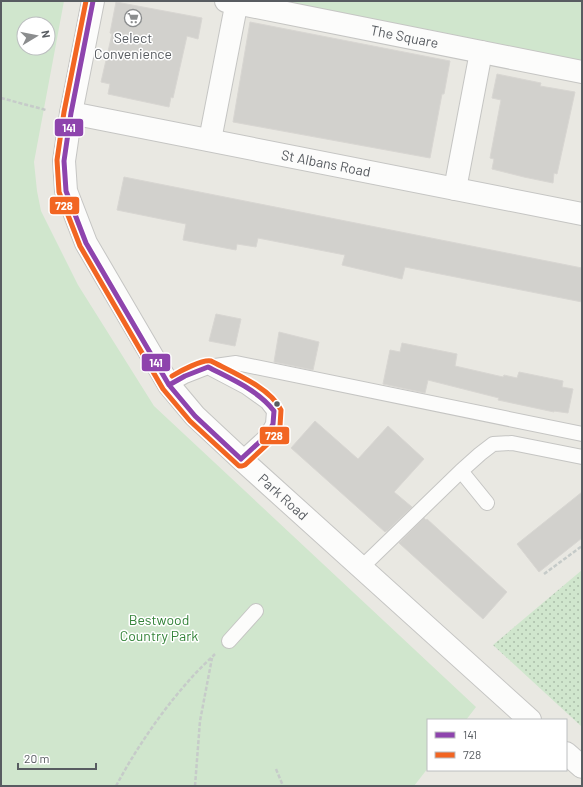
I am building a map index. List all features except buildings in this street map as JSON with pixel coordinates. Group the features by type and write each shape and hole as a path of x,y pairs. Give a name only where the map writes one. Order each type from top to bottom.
{"street":[{"name":"Park Road","path":"92,1 71,113 64,161 66,191 86,243 169,386 195,416 241,459 529,719"},
{"name":"The Square","path":"233,2 582,72"},
{"path":"210,140 233,2"},
{"path":"455,189 481,52"},
{"name":"St Albans Road","path":"71,113 582,214"},
{"path":"567,754 582,767"}],"lane":[{"path":"169,386 185,376 208,367 236,363 582,434"},
{"path":"208,367 246,387 267,402 274,411 273,424 266,436 241,459"},
{"path":"362,568 461,471 493,444 512,443 582,457"},
{"path":"461,471 487,503"},
{"path":"229,641 256,611"}],"path":[{"path":"1,98 43,109 71,113"},
{"path":"544,574 582,546"},
{"path":"116,786 130,761 162,714 193,676 229,641"},
{"path":"195,786 200,721 212,657"},
{"path":"276,770 283,786"}],"green space":[{"name":"Bestwood Country Park","path":"1,1 64,1 56,44 56,16 16,16 16,56 54,56 34,162 41,211 78,285 154,406 476,707 467,719 427,719 427,769 414,786 1,786"},
{"path":"271,1 582,1 582,59 580,60"},
{"path":"582,570 582,727 493,645"}],"transit line":[{"name":"728","path":"86,1 64,112 57,160 59,192 80,246 163,389"},
{"name":"141","path":"93,1 71,113 64,161 66,191 86,243 169,385 195,416 241,459"},
{"name":"728","path":"163,389 190,421 239,466 245,465 272,440 280,426 281,410 269,395 250,381 211,361 197,364 172,376"},
{"name":"141","path":"169,385 185,376 208,367 244,386 268,404 274,411 273,424 266,436 241,459"}],"place":[{"name":"Select Convenience","path":"133,18"}]}
